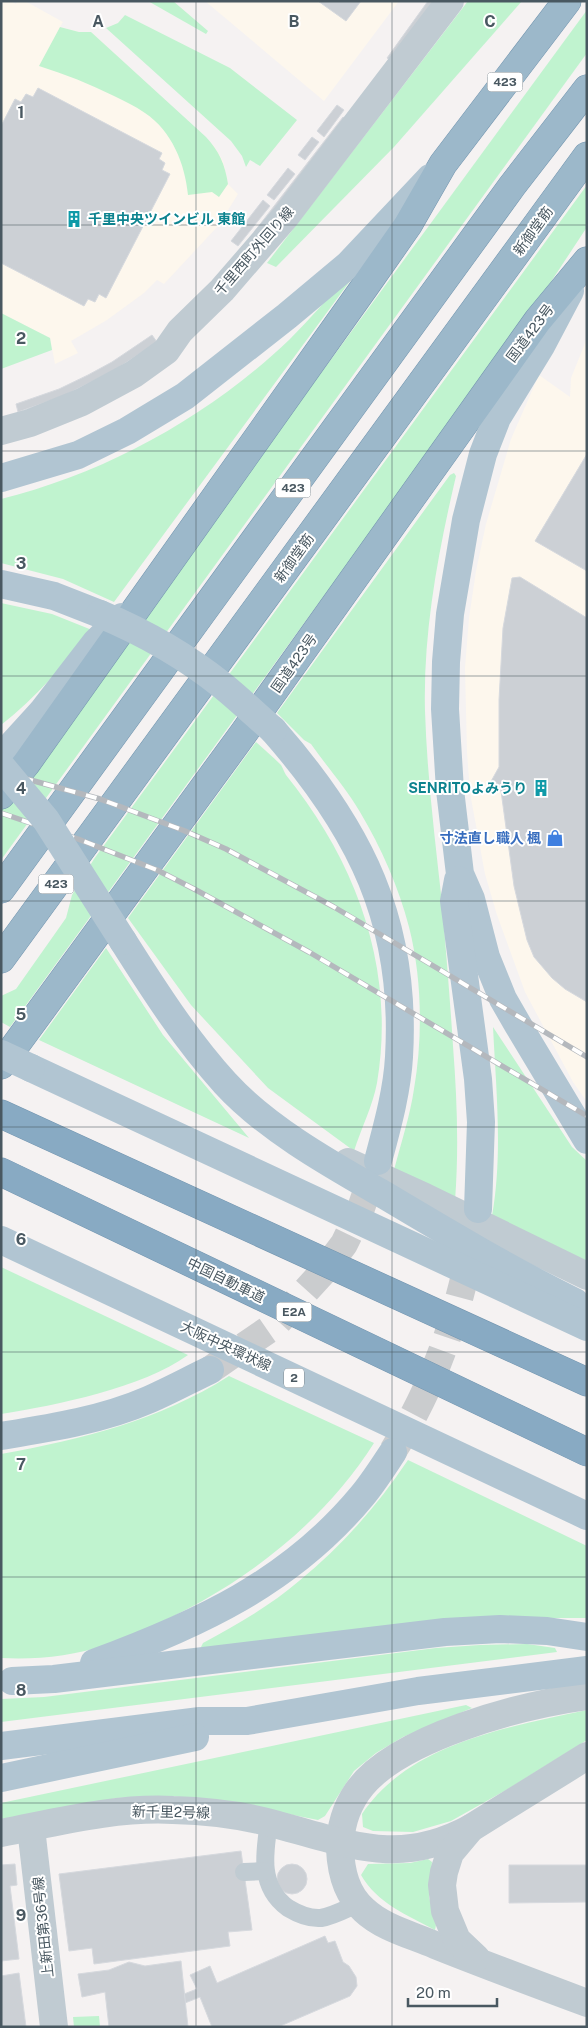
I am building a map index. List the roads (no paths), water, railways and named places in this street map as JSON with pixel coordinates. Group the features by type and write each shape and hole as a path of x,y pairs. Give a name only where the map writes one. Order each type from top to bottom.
{"highway":[{"name":"423","path":"1,795 26,764 366,285 408,225 444,164 567,1"},
{"name":"423","path":"1,888 506,194 587,89"},
{"name":"新御堂筋","path":"1,959 587,156"},
{"name":"国道423号","path":"1,1064 243,734 538,320 583,267"},
{"path":"1,1114 587,1382"},
{"name":"中国自動車道","path":"1,1172 587,1452"}],"main road":[{"path":"1,478 78,455 127,431 185,396 287,316 348,265 444,164"},
{"path":"583,267 541,346 497,418 483,454 466,520 450,614 445,710 450,790 460,874 470,899 486,957 522,1033 587,1140"},
{"path":"1,584 54,596 100,614 145,635 196,666 223,686 273,730 304,765 348,830 378,893 393,946 399,998 399,1058 395,1091 378,1161"},
{"path":"1,757 36,719 96,642 146,593"},
{"path":"1,766 46,820 164,1004 226,1083 289,1136 346,1173 446,1232 587,1307"},
{"path":"460,874 454,901 478,1079 480,1148 478,1209"},
{"path":"1,1054 587,1327"},
{"name":"大阪中央環状線","path":"1,1240 587,1516"},
{"path":"1,1436 46,1429 147,1401 210,1370"},
{"path":"7,1680 71,1670 101,1661 185,1628 234,1603 285,1570 330,1530 364,1494 392,1452"},
{"path":"7,1680 54,1679 445,1632 500,1629 547,1631 587,1637"},
{"path":"1,1778 181,1741 247,1721 418,1691 587,1670"},
{"path":"1,1746 200,1721 247,1721"}],"street":[{"name":"千里西町外回り線","path":"1,431 30,423 82,402 134,374 166,351 180,331 222,290 286,216 450,1"},
{"path":"289,1136 425,1197 587,1276"},
{"path":"340,1842 347,1810 358,1790 378,1771 401,1754 451,1732 488,1719 545,1704 587,1696"},
{"name":"新千里2号線","path":"1,1833 94,1815 140,1810 172,1810 216,1813 269,1823 365,1849 412,1849 450,1840 587,1756"},
{"name":"上新田第36号線","path":"31,1828 54,2027"},
{"name":"新千里2号線","path":"471,1828 450,1853 444,1872 442,1898 448,1920 457,1940 484,1965"},
{"name":"新千里2号線","path":"340,1842 342,1874 357,1904 366,1912 388,1926 484,1965 587,2003"}],"lane":[{"path":"269,1823 265,1848 265,1871 277,1899 303,1916 322,1918 357,1904"},
{"path":"244,1872 265,1871"}],"tunnel":[{"path":"210,1370 275,1325 322,1273 344,1244 360,1211 376,1165"},
{"path":"393,1451 420,1403 441,1353 458,1302 471,1248"}],"railway":[{"path":"1,772 100,799 185,831 226,849 334,907 587,1057"},
{"path":"1,813 78,839 157,870 196,890 309,952 587,1116"}],"place":[{"name":"千里中央ツインビル 東館","path":"74,219"},
{"name":"SENRITOよみうり","path":"541,788"},
{"name":"寸法直し職人 楓","path":"555,838"}]}
